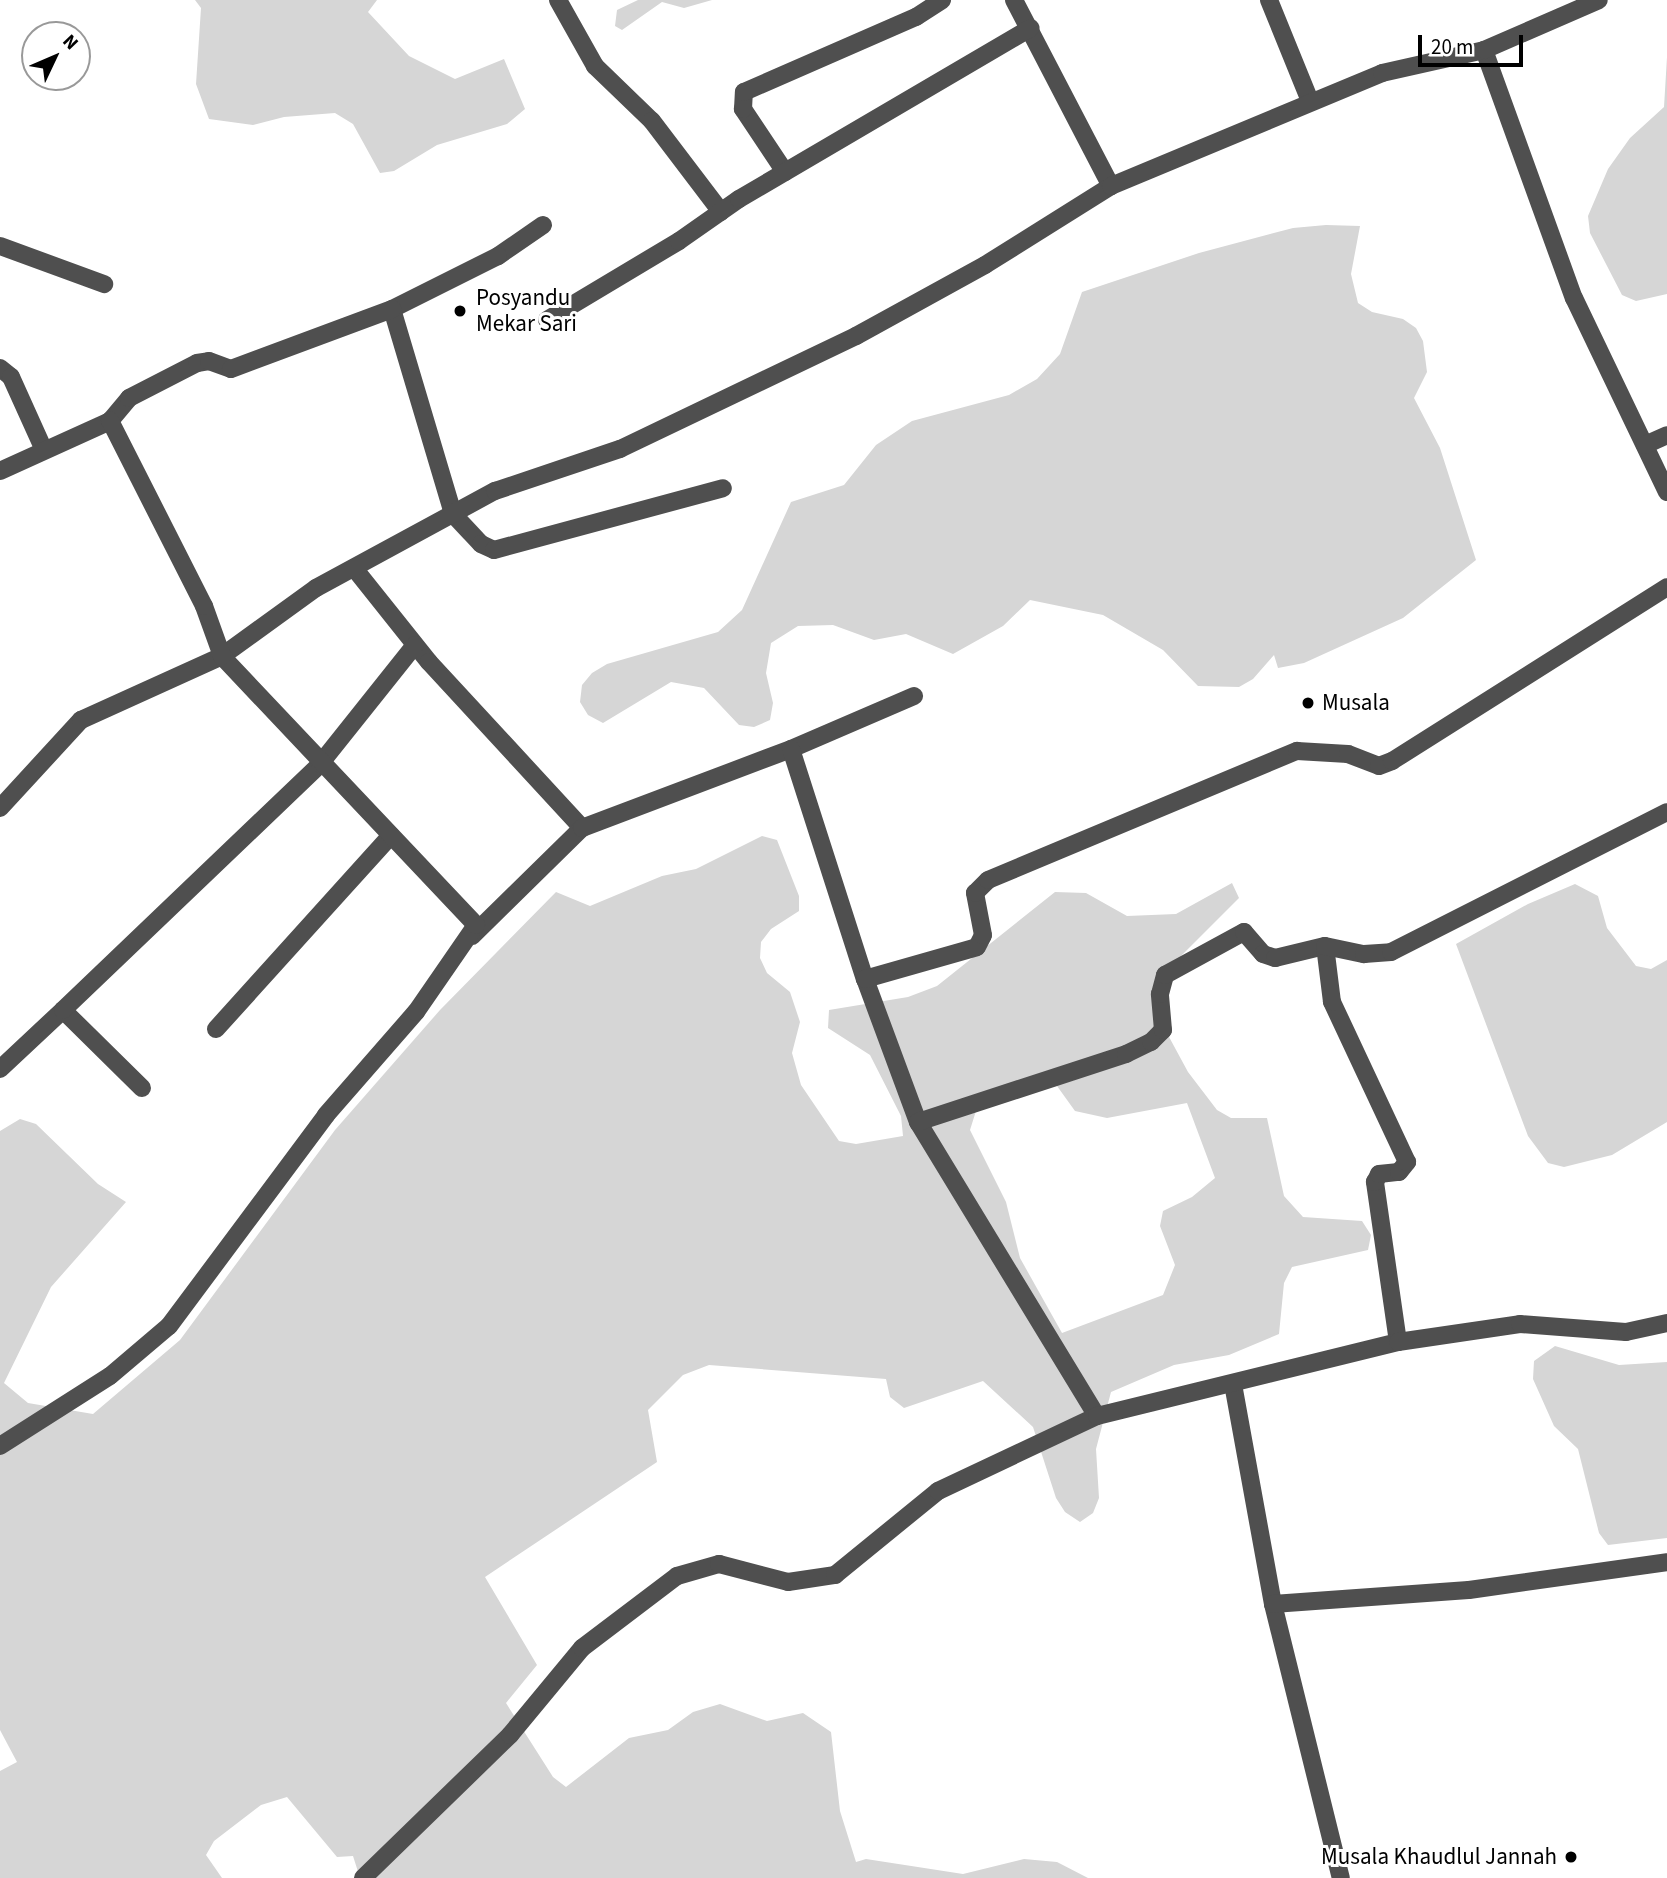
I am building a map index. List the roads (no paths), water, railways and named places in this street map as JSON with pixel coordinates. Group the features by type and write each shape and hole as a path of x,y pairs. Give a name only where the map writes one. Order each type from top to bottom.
{"street":[{"path":"558,0 595,66 652,121 721,212"},
{"path":"785,172 743,109 744,92 916,18 942,0"},
{"path":"1014,0 1111,186"},
{"path":"1269,0 1310,101"},
{"path":"0,808 81,720 222,656 316,588 495,491 620,449 856,336 985,265 1111,186 1382,73 1484,50 1599,0"},
{"path":"547,320 785,172 1030,28"},
{"path":"1484,50 1574,298 1667,492"},
{"path":"0,471 43,448 110,421 129,398 197,363 209,361 231,369 392,309 498,256 543,225"},
{"path":"0,246 104,284"},
{"path":"392,309 453,514 481,544 494,550 723,488"},
{"path":"0,368 11,377 43,448"},
{"path":"110,421 198,594 222,656 320,764 468,913 476,925 472,936"},
{"path":"1645,444 1667,435"},
{"path":"354,568 415,645 582,828"},
{"path":"865,979 977,947 983,935 975,893 988,880 1297,751 1348,754 1379,766 1392,761 1667,587"},
{"path":"0,1069 320,764 415,645"},
{"path":"0,1446 110,1376 169,1326 326,1115 416,1012 472,936 582,828 790,749 914,696"},
{"path":"790,749 865,979 918,1122 1097,1416"},
{"path":"918,1122 1126,1054 1151,1042 1163,1030 1160,994 1165,975 1244,932 1263,954 1275,958 1325,946 1364,954 1391,952 1667,812"},
{"path":"216,1029 391,835"},
{"path":"1325,946 1325,975 1332,1002 1407,1162 1399,1172 1378,1174 1375,1182 1398,1342"},
{"path":"63,1010 142,1088"},
{"path":"363,1878 510,1735 582,1648 677,1576 719,1564 788,1582 835,1574 938,1491 1097,1416 1398,1342 1520,1324 1626,1332 1667,1323"},
{"path":"1233,1384 1273,1604 1341,1878"},
{"path":"1273,1604 1469,1590 1667,1562"}],"place":[{"name":"Posyandu Mekar Sari","path":"460,311"},
{"name":"Musala","path":"1308,703"},
{"name":"Musala Khaudlul Jannah","path":"1571,1857"}]}
